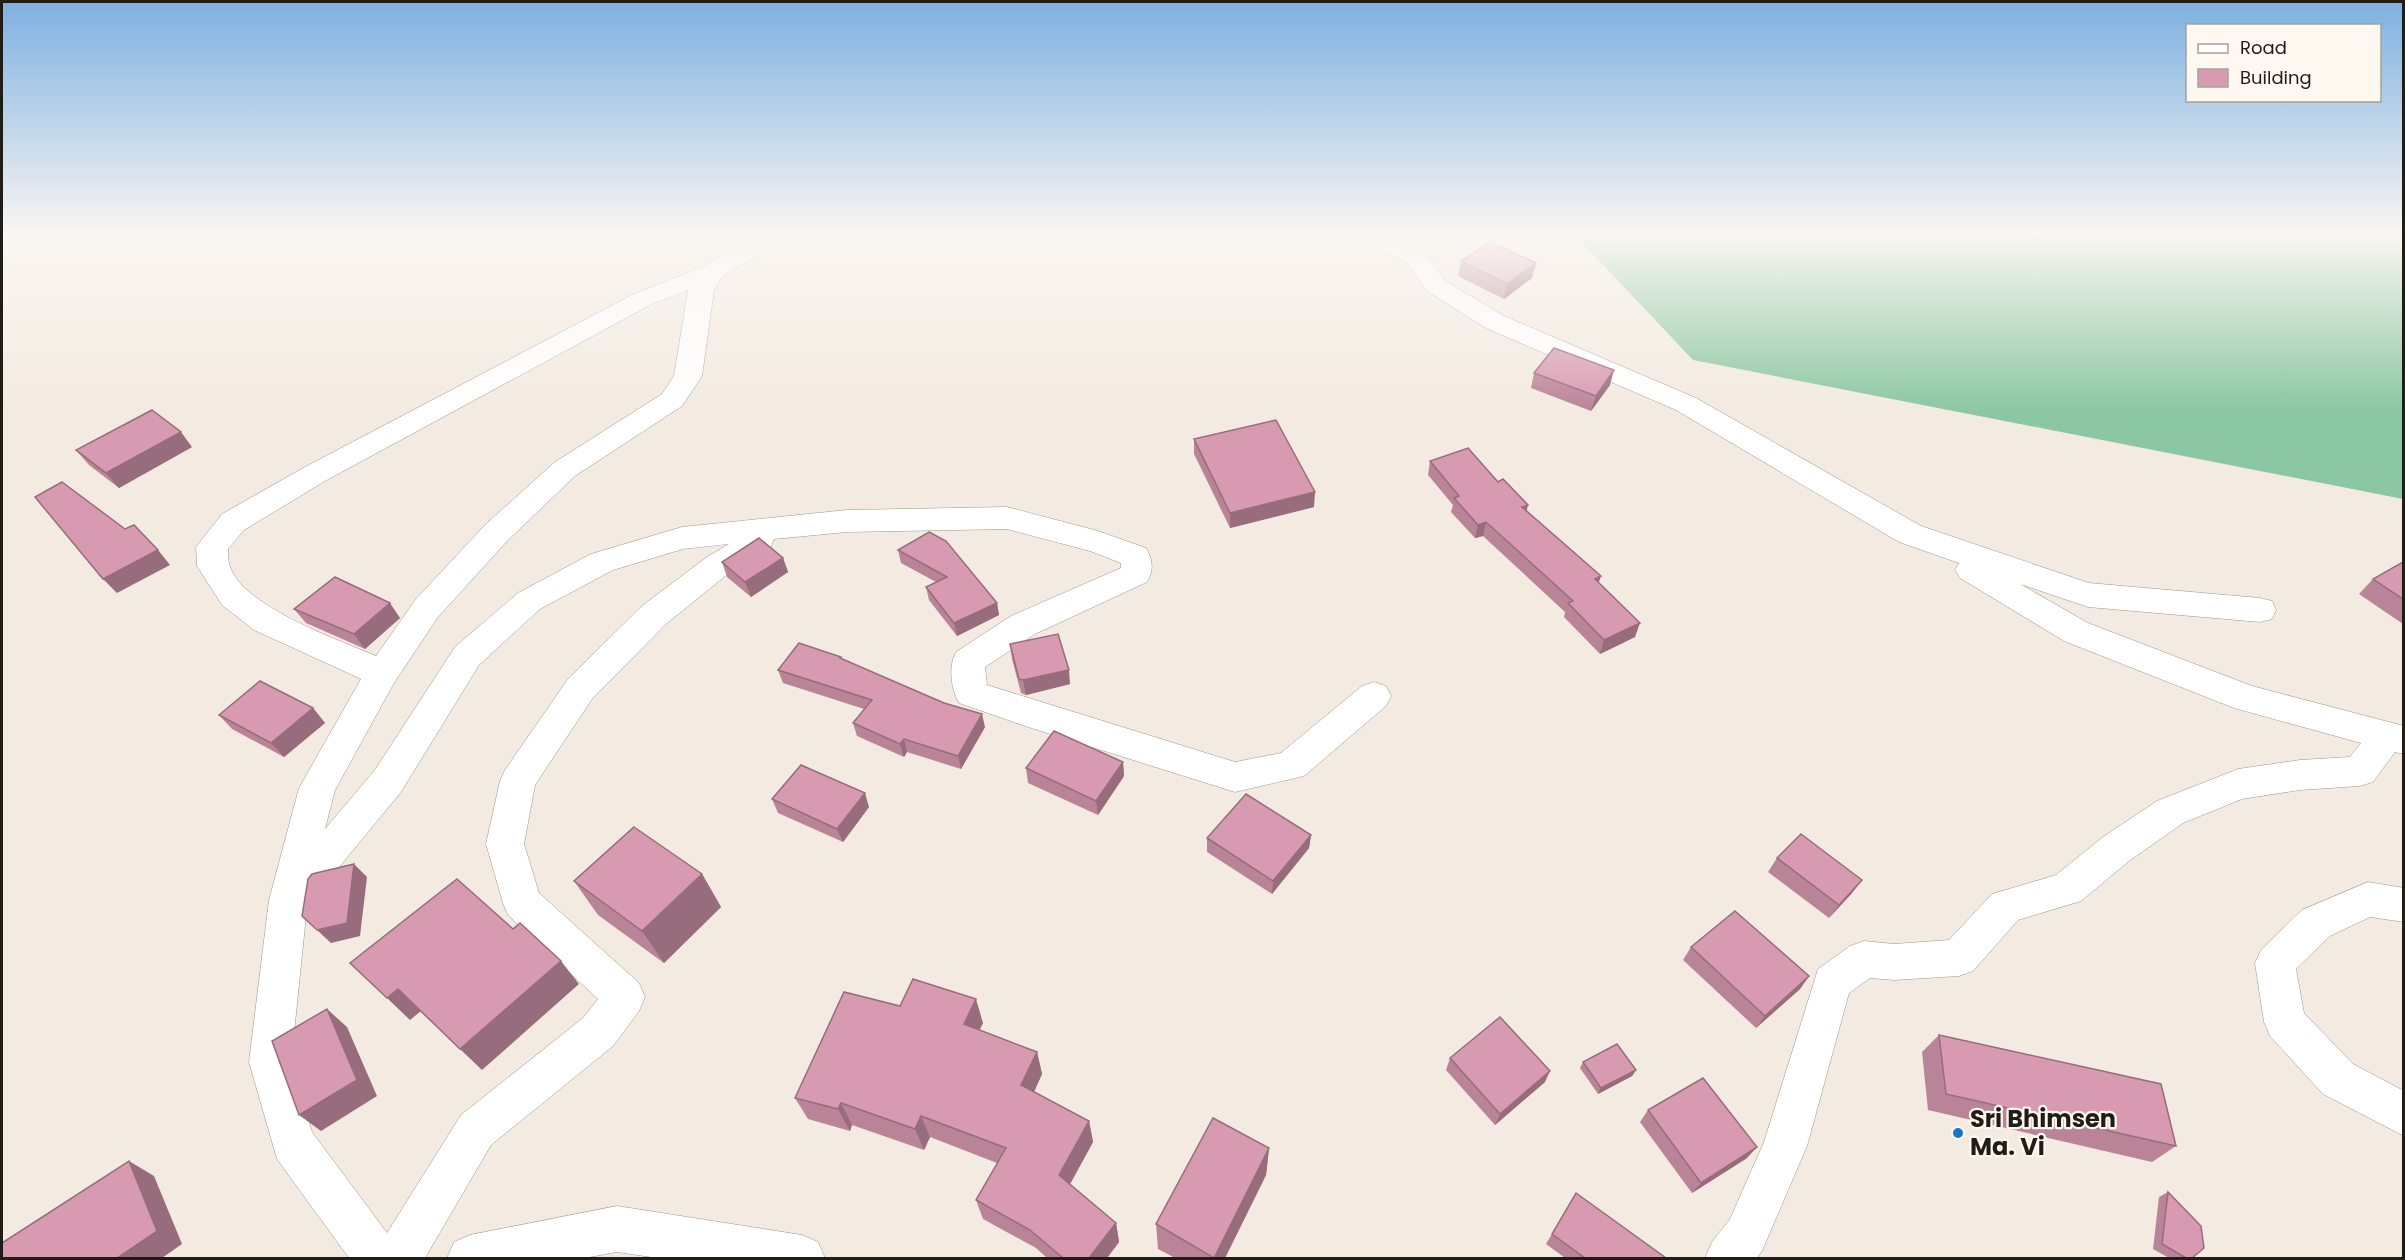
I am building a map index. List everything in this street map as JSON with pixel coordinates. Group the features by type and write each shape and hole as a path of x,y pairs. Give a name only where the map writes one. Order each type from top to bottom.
{"street":[{"path":"382,674 266,621 241,603 233,597 213,566 212,547 233,522 315,474 641,300 659,293"},
{"path":"377,1258 293,1143 270,1062 288,900 316,789 382,674 427,608 505,524 565,469 672,400 688,376 701,293"},
{"path":"1448,293 1495,322 1686,404 2076,632 2246,698 2395,738"},
{"path":"288,900 388,781 467,656 529,601 602,562 682,538 847,521 1007,518 1098,542 1135,556 1136,574 1023,625 968,661 971,693 1039,717 1235,777 1291,766 1374,696"},
{"path":"399,1258 476,1130 598,1032 625,997 522,903 505,844 518,781 580,689 654,615 718,565 779,529"},
{"path":"1910,534 2088,595 2260,610"},
{"path":"1728,1258 1746,1235 1785,1146 1832,982 1864,959 1894,962 1959,958 2006,906 2067,889 2116,849 2170,812 2238,784 2300,775 2361,771 2395,738"},
{"path":"2403,905 2368,899 2316,923 2275,963 2285,1022 2338,1079 2403,1115"},
{"path":"470,1258 617,1229 802,1258"}],"green space":[{"path":"1630,293 2403,293 2403,499 1693,360"}],"building":[{"path":"1554,348 1614,370 1596,396 1534,373"},
{"path":"152,410 181,432 106,473 76,450"},
{"path":"1276,420 1315,492 1230,513 1194,439"},
{"path":"1468,448 1498,482 1503,479 1528,505 1522,507 1601,576 1595,579 1640,623 1604,640 1568,603 1573,601 1486,522 1478,525 1454,498 1459,496 1430,461"},
{"path":"62,482 125,529 134,525 158,550 103,579 35,497"},
{"path":"929,532 946,541 997,603 954,623 926,587 947,577 898,550"},
{"path":"759,538 783,558 745,582 722,562"},
{"path":"2403,562 2403,599 2373,579"},
{"path":"335,577 390,603 354,634 294,609"},
{"path":"1058,634 1069,670 1019,679 1010,644"},
{"path":"799,643 841,657 944,703 982,714 958,756 904,739 900,744 853,723 872,700 778,670"},
{"path":"260,681 313,708 271,743 219,715"},
{"path":"1054,731 1123,762 1096,801 1026,768"},
{"path":"801,765 865,793 837,829 772,799"},
{"path":"1246,794 1311,835 1273,881 1207,838"},
{"path":"634,827 702,874 642,931 574,881"},
{"path":"1801,834 1862,880 1839,905 1777,858"},
{"path":"354,864 347,923 317,930 302,916 308,879 312,874"},
{"path":"457,879 513,929 520,923 561,961 460,1049 398,989 387,998 350,963"},
{"path":"1735,911 1809,976 1765,1016 1691,947"},
{"path":"913,979 976,999 964,1024 1037,1052 1021,1085 1089,1121 1059,1175 1116,1223 1089,1258 1063,1258 1030,1230 976,1200 1006,1148 921,1116 915,1129 841,1103 838,1109 795,1098 844,992 900,1006"},
{"path":"327,1009 357,1080 299,1115 272,1041"},
{"path":"1500,1017 1550,1071 1500,1114 1450,1058"},
{"path":"1939,1035 2161,1084 2176,1146 1946,1094"},
{"path":"1617,1044 1636,1070 1601,1088 1583,1062"},
{"path":"1703,1078 1757,1147 1701,1183 1648,1110"},
{"path":"1213,1118 1269,1148 1214,1258 1156,1224"},
{"path":"129,1161 157,1231 117,1258 2,1258 2,1243"},
{"path":"2168,1192 2201,1226 2204,1248 2192,1258 2186,1258 2162,1244"},
{"path":"1576,1193 1666,1258 1585,1258 1552,1234"}],"place":[{"name":"Sri Bhimsen Ma. Vi","path":"1958,1133"}]}
